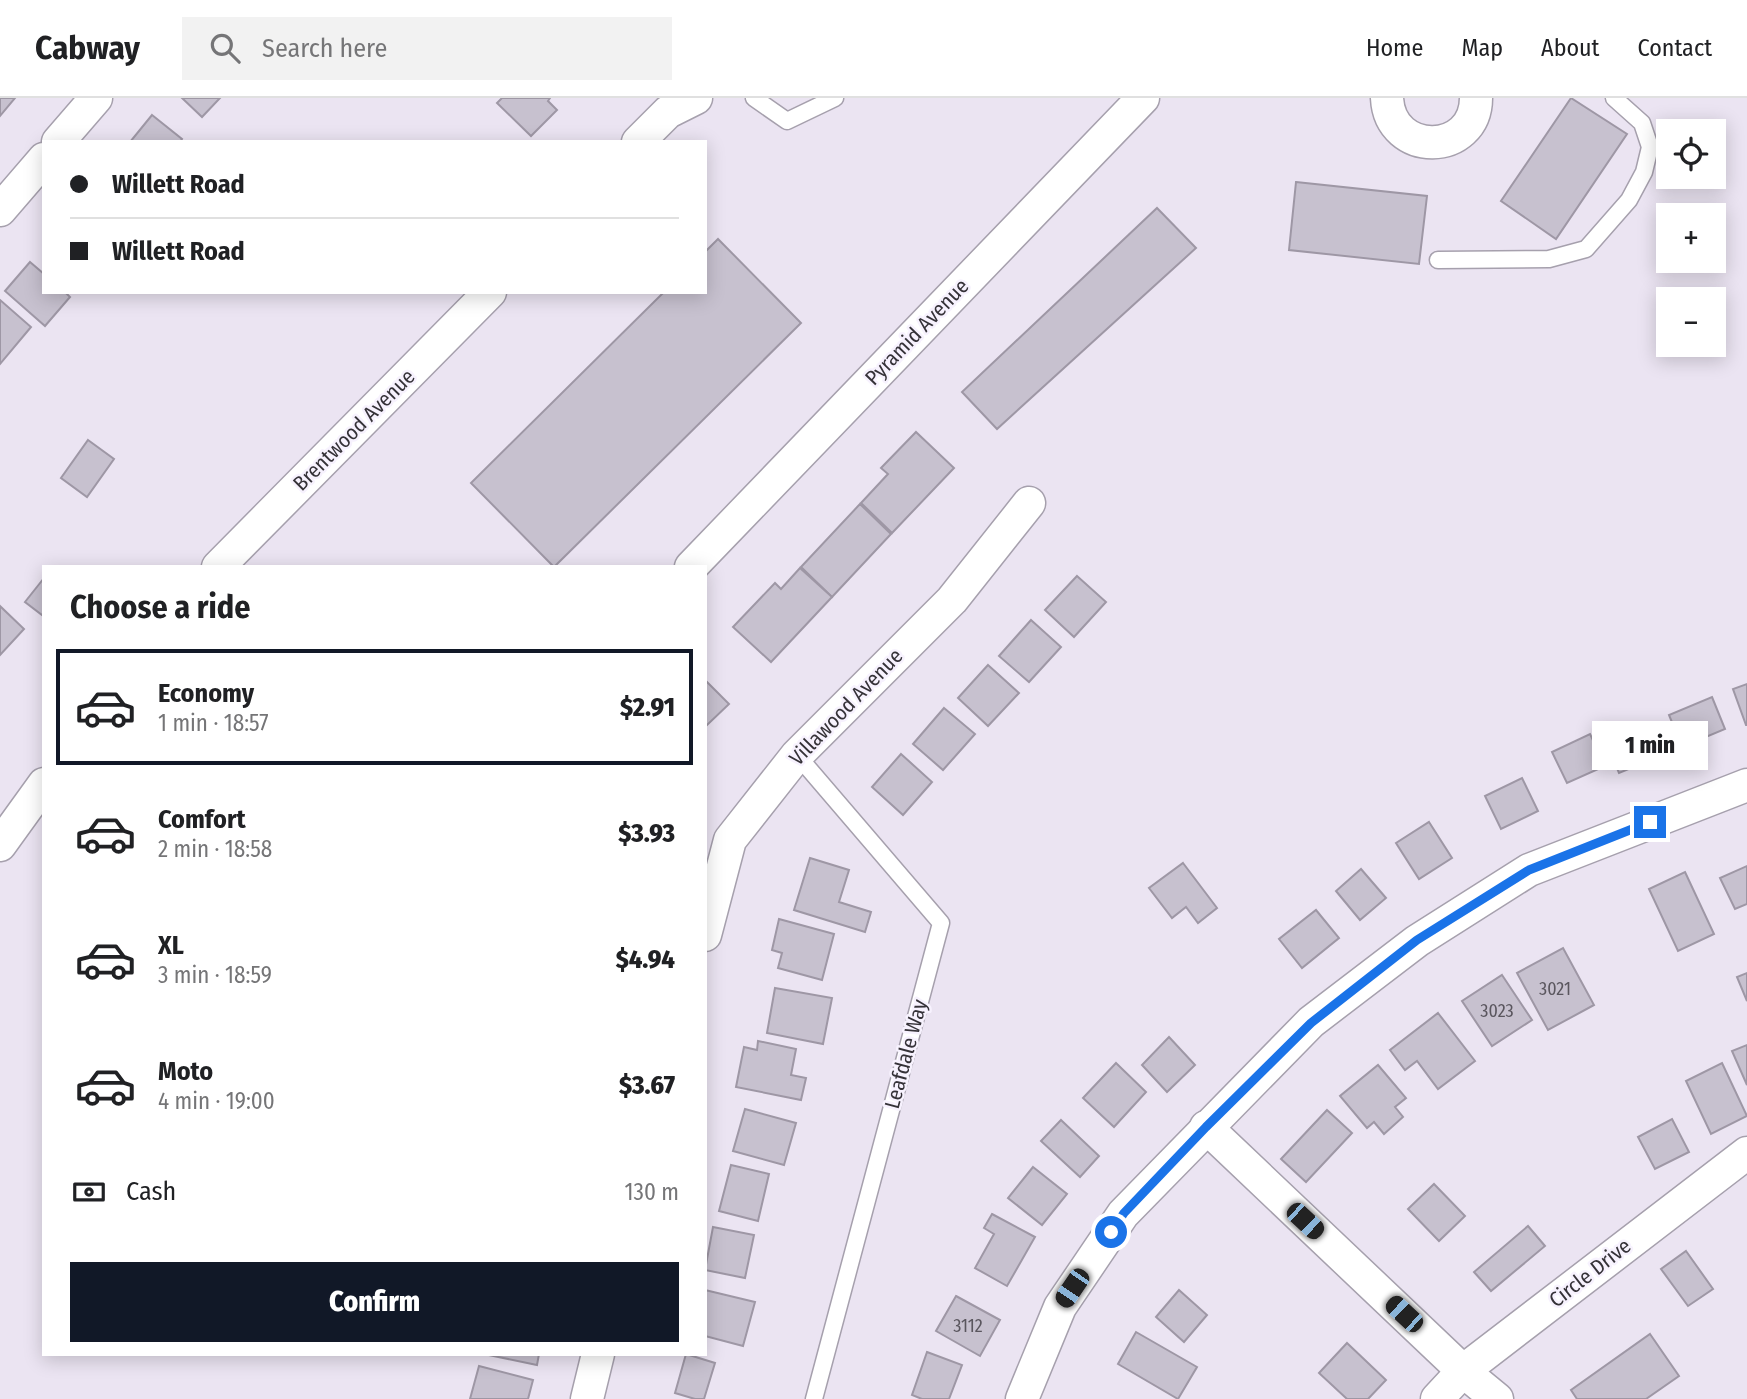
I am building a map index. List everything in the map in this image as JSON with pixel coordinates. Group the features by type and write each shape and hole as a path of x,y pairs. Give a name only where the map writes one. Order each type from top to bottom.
{"street":[{"path":"60,140 96,98"},
{"path":"641,140 668,112 696,98"},
{"name":"Pyramid Avenue","path":"693,565 1143,98"},
{"path":"1387,98 1391,117 1402,132 1427,142 1451,139 1463,130 1472,117 1476,98"},
{"path":"0,210 42,161"},
{"name":"Brentwood Avenue","path":"220,565 488,294"},
{"name":"Villawood Avenue","path":"707,927 730,840 797,755 952,600 1028,503"},
{"path":"1022,1399 1060,1307 1124,1213 1311,1023 1417,940 1529,870 1747,785"},
{"path":"0,845 42,787"},
{"path":"1206,1127 1463,1371 1497,1399"},
{"name":"Circle Drive","path":"1437,1399 1463,1371 1747,1153"},
{"path":"587,1399 598,1356"}],"lane":[{"path":"754,98 787,121 835,98"},
{"path":"1438,260 1549,260 1586,249 1629,200 1644,172 1650,147 1642,123 1614,98"},
{"name":"Leafdale Way","path":"797,755 941,923 814,1399"}],"building":[{"path":"0,98 15,98 0,116"},
{"path":"182,98 220,98 202,117"},
{"path":"502,98 550,98 548,101 557,110 531,136 497,103"},
{"path":"1571,98 1627,134 1556,239 1501,201"},
{"path":"152,115 182,139 181,140 132,140"},
{"path":"1296,182 1427,196 1419,264 1289,250"},
{"path":"1157,208 1196,248 997,429 962,392"},
{"path":"718,239 801,323 556,565 552,565 471,483 662,294 707,294 707,250"},
{"path":"30,262 42,272 42,294 67,294 70,297 45,326 5,291"},
{"path":"0,300 31,327 0,364"},
{"path":"916,432 954,468 892,533 861,503 888,474 881,468"},
{"path":"88,440 114,459 87,497 61,478"},
{"path":"860,504 891,534 832,597 801,567"},
{"path":"800,568 832,597 771,662 733,627 775,583 781,589"},
{"path":"1077,576 1106,602 1074,637 1045,610"},
{"path":"42,581 42,615 25,602"},
{"path":"0,606 24,629 0,655"},
{"path":"1031,620 1061,647 1029,682 999,656"},
{"path":"988,665 1019,693 988,726 958,698"},
{"path":"707,682 729,704 707,725"},
{"path":"1747,684 1747,725 1746,725 1733,689"},
{"path":"1712,697 1725,729 1682,747 1669,715"},
{"path":"944,708 975,734 943,770 913,744"},
{"path":"1645,723 1658,757 1619,773 1605,740"},
{"path":"1590,734 1605,766 1567,783 1552,752"},
{"path":"901,754 932,782 903,815 872,787"},
{"path":"1522,778 1538,811 1501,829 1485,796"},
{"path":"1429,822 1452,858 1419,879 1396,843"},
{"path":"810,858 849,870 839,902 871,912 865,932 794,910"},
{"path":"1183,863 1217,908 1198,923 1186,907 1172,918 1149,888"},
{"path":"1747,866 1747,904 1735,909 1720,878"},
{"path":"1361,869 1386,898 1360,920 1336,891"},
{"path":"1685,872 1714,934 1678,951 1649,889"},
{"path":"1316,910 1339,938 1302,968 1279,939"},
{"path":"779,919 834,934 822,980 778,968 782,953 772,950"},
{"path":"1563,948 1594,1005 1548,1030 1517,973"},
{"path":"1747,973 1747,1001 1737,977"},
{"path":"1502,975 1532,1020 1492,1046 1462,1001"},
{"path":"775,988 832,998 823,1044 767,1033"},
{"path":"1438,1013 1475,1061 1438,1089 1417,1061 1405,1070 1390,1050"},
{"path":"1169,1037 1195,1065 1167,1092 1142,1065"},
{"path":"758,1041 796,1049 791,1075 806,1078 801,1100 736,1087 744,1047 757,1050"},
{"path":"1747,1045 1747,1085 1732,1051"},
{"path":"1116,1063 1146,1092 1114,1127 1083,1098"},
{"path":"1722,1063 1747,1116 1711,1134 1686,1081"},
{"path":"1378,1065 1406,1098 1395,1107 1403,1117 1384,1134 1374,1122 1367,1128 1340,1096"},
{"path":"745,1109 796,1123 784,1165 733,1151"},
{"path":"1327,1110 1352,1133 1306,1182 1281,1159"},
{"path":"1672,1119 1689,1152 1655,1169 1638,1137"},
{"path":"1061,1120 1099,1156 1080,1177 1041,1141"},
{"path":"731,1165 769,1174 758,1221 719,1211"},
{"path":"1033,1167 1067,1194 1042,1225 1008,1198"},
{"path":"1434,1184 1465,1216 1439,1241 1408,1209"},
{"path":"992,1214 1035,1237 1007,1286 975,1268 994,1234 984,1228"},
{"path":"1528,1226 1545,1246 1491,1291 1474,1272"},
{"path":"713,1227 754,1235 745,1278 707,1270"},
{"path":"1686,1251 1713,1289 1688,1306 1661,1269"},
{"path":"707,1290 755,1302 743,1346 707,1337"},
{"path":"1179,1290 1207,1315 1184,1342 1156,1317"},
{"path":"956,1296 1000,1320 980,1356 936,1331"},
{"path":"1136,1332 1197,1367 1178,1399 1118,1364"},
{"path":"1650,1334 1679,1376 1646,1399 1577,1399 1571,1390"},
{"path":"1347,1343 1386,1380 1368,1399 1347,1399 1319,1373"},
{"path":"927,1352 962,1365 949,1399 922,1399 912,1395"},
{"path":"494,1356 539,1356 537,1365"},
{"path":"685,1356 715,1363 704,1399 675,1393"},
{"path":"479,1366 533,1380 528,1399 470,1399"}],"route":[{"path":"1111,1232 1124,1213 1206,1127 1311,1023 1417,940 1529,870 1650,822"}]}
